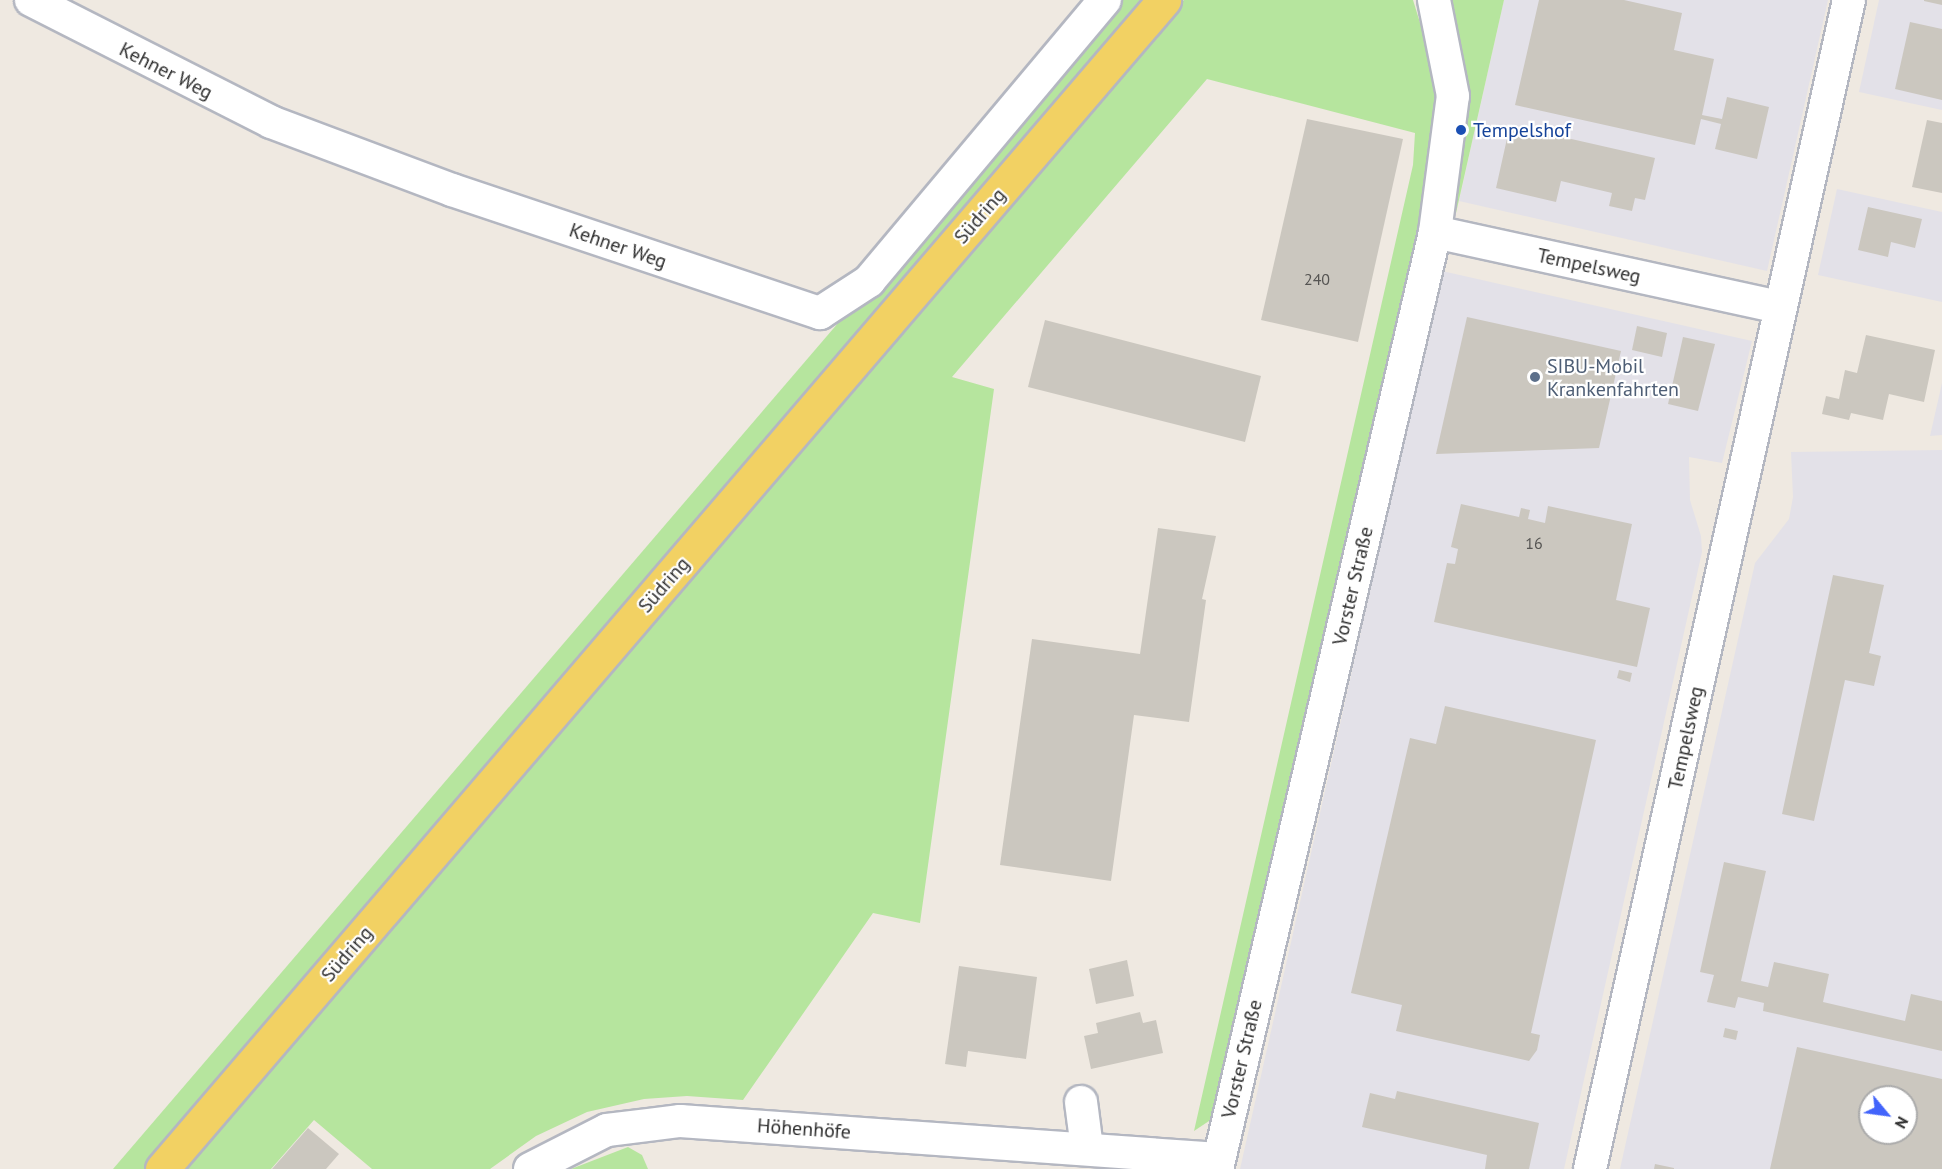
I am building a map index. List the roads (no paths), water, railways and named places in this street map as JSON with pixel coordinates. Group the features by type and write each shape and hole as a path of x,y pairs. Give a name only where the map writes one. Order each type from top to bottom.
{"main road":[{"name":"Südring","path":"162,1169 1164,0"}],"street":[{"name":"Kehner Weg","path":"31,0 271,122 452,190 820,313 869,281 1105,0"},
{"name":"Vorster Straße","path":"1218,1164 1435,232 1453,96 1434,0"},
{"name":"Tempelsweg","path":"1590,1169 1779,307 1849,0"},
{"name":"Tempelsweg","path":"1435,232 1779,307"},
{"path":"1081,1102 1087,1148"},
{"name":"Höhenhöfe","path":"530,1169 607,1130 680,1120 1087,1148 1218,1164"}],"place":[{"name":"Tempelshof","path":"1461,130"},
{"name":"SIBU-Mobil Krankenfahrten","path":"1535,377"}]}
